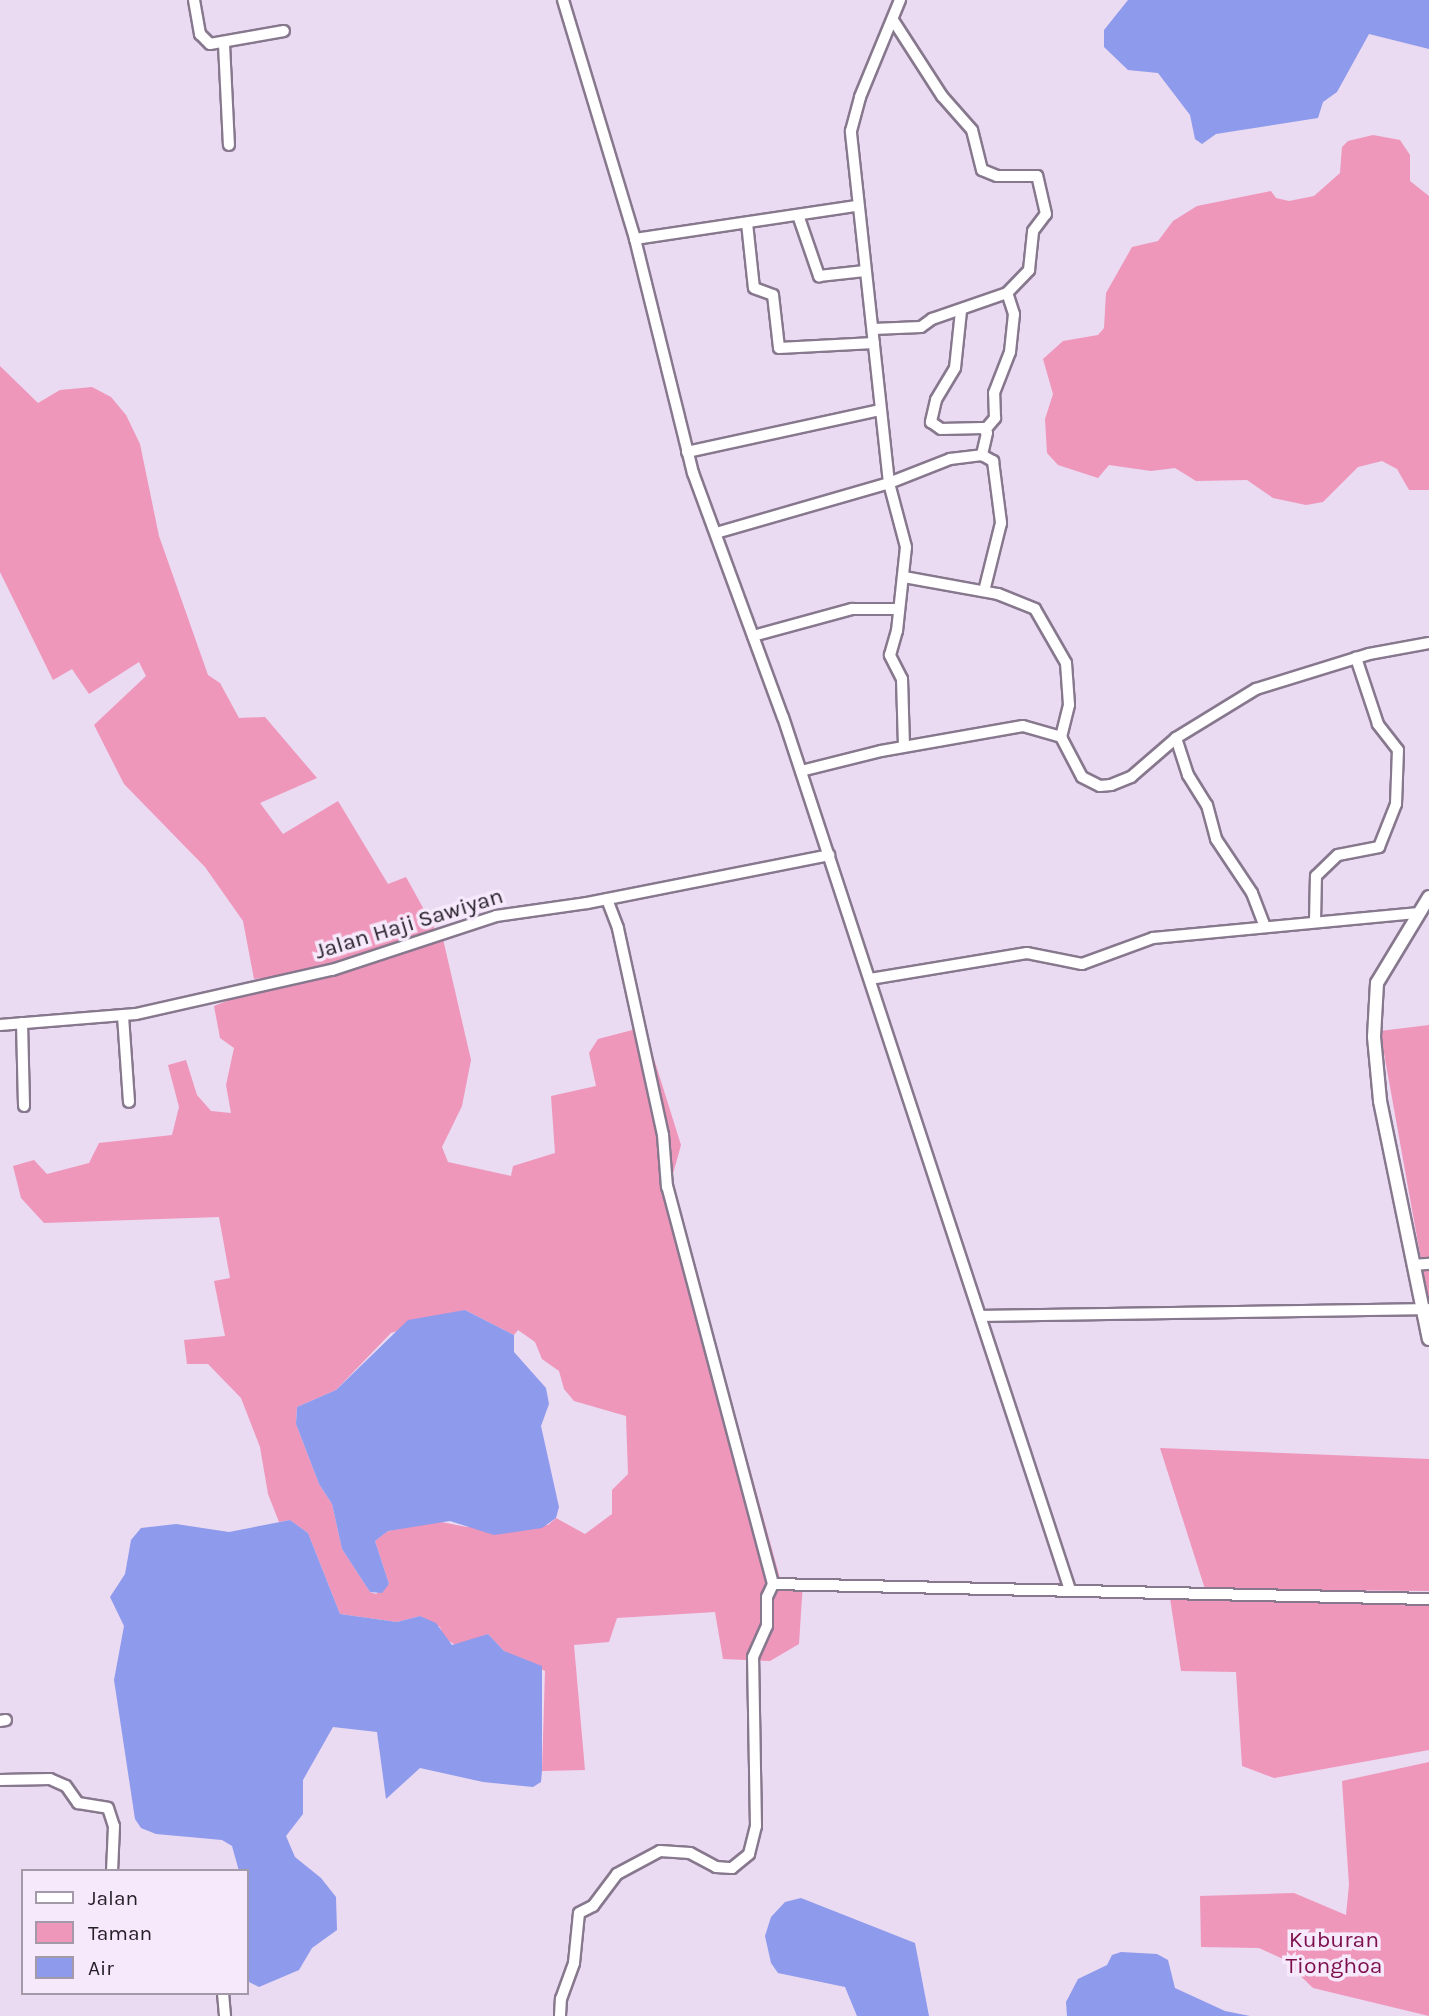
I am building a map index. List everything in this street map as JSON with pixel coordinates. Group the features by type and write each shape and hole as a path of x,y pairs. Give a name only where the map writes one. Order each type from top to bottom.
{"street":[{"path":"194,0 202,38 210,44 224,44 284,31"},
{"path":"563,0 635,239 687,452 801,771 1069,1587"},
{"path":"900,0 853,121 857,206 889,483 905,536 904,576 890,654 902,679 904,746"},
{"path":"873,329 921,327 1007,293 1029,270 1033,231 1046,217 1042,181 1034,174 997,176 982,170 972,130 942,96 893,20"},
{"path":"224,44 229,145"},
{"path":"635,239 857,206"},
{"path":"798,215 819,276 865,271"},
{"path":"747,223 754,288 773,295 779,348 874,343"},
{"path":"982,455 985,430 995,418 994,393 1010,352 1014,314 1007,293"},
{"path":"961,311 955,368 936,400 931,422 938,428 985,430"},
{"path":"687,452 880,410"},
{"path":"716,533 889,483 942,461 982,455 993,461 998,472 1001,523 984,591"},
{"path":"904,576 984,591 1035,609 1060,648 1069,705 1061,737 1083,777 1100,786 1131,777 1176,738 1265,685 1356,658 1429,643"},
{"path":"753,636 852,609 899,609"},
{"path":"1315,922 1315,876 1338,855 1380,847 1396,804 1398,750 1378,724 1356,658"},
{"path":"801,771 904,746 1023,726 1061,737"},
{"path":"1176,738 1191,780 1207,805 1216,839 1248,887 1265,927"},
{"name":"Jalan Haji Sawiyan","path":"0,1024 123,1016 332,970 496,916 607,899 829,855"},
{"path":"1429,897 1382,973 1374,1001 1380,1101 1413,1265 1426,1309 1429,1339"},
{"path":"561,2016 561,1998 574,1963 579,1913 593,1906 617,1874 660,1851 690,1853 716,1867 732,1868 748,1854 756,1825 753,1657 767,1626 767,1597 773,1584 667,1187 663,1135 618,928 607,899"},
{"path":"870,979 1027,953 1082,964 1153,938 1419,913"},
{"path":"123,1016 129,1102"},
{"path":"22,1023 24,1106"},
{"path":"1413,1265 1429,1264"},
{"path":"982,1316 1426,1309"},
{"path":"773,1584 1069,1587 1429,1599"},
{"path":"0,1780 50,1779 75,1793 78,1803 107,1808 114,1826 112,1869"},
{"path":"223,1995 225,2016"}],"green space":[{"path":"1373,135 1400,140 1410,155 1410,181 1429,196 1429,490 1409,490 1397,469 1382,461 1358,467 1323,502 1306,505 1273,498 1247,480 1196,481 1175,468 1151,471 1109,465 1098,478 1058,465 1047,453 1045,419 1053,394 1043,359 1063,341 1098,335 1104,328 1106,293 1132,247 1158,241 1173,221 1197,206 1271,191 1276,198 1289,201 1314,196 1340,173 1342,147 1348,141"},
{"path":"0,366 38,403 60,390 92,387 111,397 126,415 140,444 159,536 208,675 220,683 239,718 265,717 317,778 260,803 283,834 338,801 388,884 406,877 437,933 319,972 254,979 243,921 205,867 124,784 94,725 146,676 139,662 89,694 72,669 53,680 0,572"},
{"path":"443,939 471,1060 462,1106 442,1147 448,1162 511,1176 513,1166 555,1153 551,1096 596,1086 589,1053 598,1039 644,1027 681,1145 671,1181 781,1582 803,1582 799,1644 770,1661 723,1659 715,1612 617,1618 609,1642 574,1645 585,1770 542,1771 545,1671 504,1651 488,1634 457,1646 444,1638 440,1627 420,1616 397,1622 340,1614 308,1533 290,1520 279,1522 268,1494 260,1447 241,1398 208,1364 187,1364 184,1340 225,1336 214,1281 230,1278 219,1217 44,1223 21,1198 13,1166 34,1160 47,1174 89,1163 99,1143 172,1135 179,1107 168,1065 186,1060 197,1095 211,1111 231,1113 226,1085 234,1048 220,1038 214,1006 260,988 324,978","holes":["465,1310 514,1335 518,1330 535,1342 542,1359 559,1371 564,1389 574,1401 626,1416 628,1474 612,1490 612,1514 585,1534 556,1518 548,1525 467,1527 436,1521 388,1531 375,1541 389,1584 376,1594 370,1592 342,1549 332,1504 319,1484 296,1424 297,1407 336,1390 391,1333"]},
{"path":"1429,1025 1429,1304 1380,1031"},
{"path":"1160,1448 1429,1459 1429,1591 1205,1589"},
{"path":"1170,1598 1429,1606 1429,1750 1274,1778 1242,1766 1236,1672 1181,1671"},
{"name":"Kuburan Tionghoa","path":"1429,1762 1429,2016 1313,1988 1283,1959 1259,1948 1201,1947 1200,1896 1294,1893 1346,1915 1349,1885 1342,1781"}],"water":[{"path":"1128,0 1429,0 1429,49 1369,34 1337,92 1323,102 1318,118 1216,134 1202,144 1195,139 1190,115 1158,73 1128,70 1104,47 1104,30"},
{"path":"465,1310 514,1335 514,1352 546,1388 549,1404 541,1426 559,1507 556,1518 542,1528 494,1535 450,1521 388,1531 375,1541 389,1584 382,1593 370,1592 342,1549 332,1504 319,1484 296,1424 297,1407 336,1390 408,1320"},
{"path":"290,1520 308,1533 340,1614 397,1622 420,1616 436,1623 452,1645 488,1634 504,1651 542,1666 542,1771 541,1782 533,1787 483,1782 420,1768 386,1799 377,1732 333,1727 303,1780 303,1814 286,1836 295,1857 321,1878 336,1897 337,1930 312,1948 299,1970 259,1987 248,1982 248,1869 238,1869 232,1846 222,1840 156,1834 141,1828 135,1819 114,1680 124,1626 110,1597 125,1574 131,1540 141,1528 176,1524 229,1532"},
{"path":"801,1898 915,1943 929,2016 857,2016 845,1987 778,1973 771,1963 765,1936 771,1917 785,1902"},
{"path":"1121,1952 1157,1954 1168,1960 1175,1988 1225,2011 1250,2016 1067,2016 1066,2002 1078,1979 1107,1965 1112,1955"}]}
